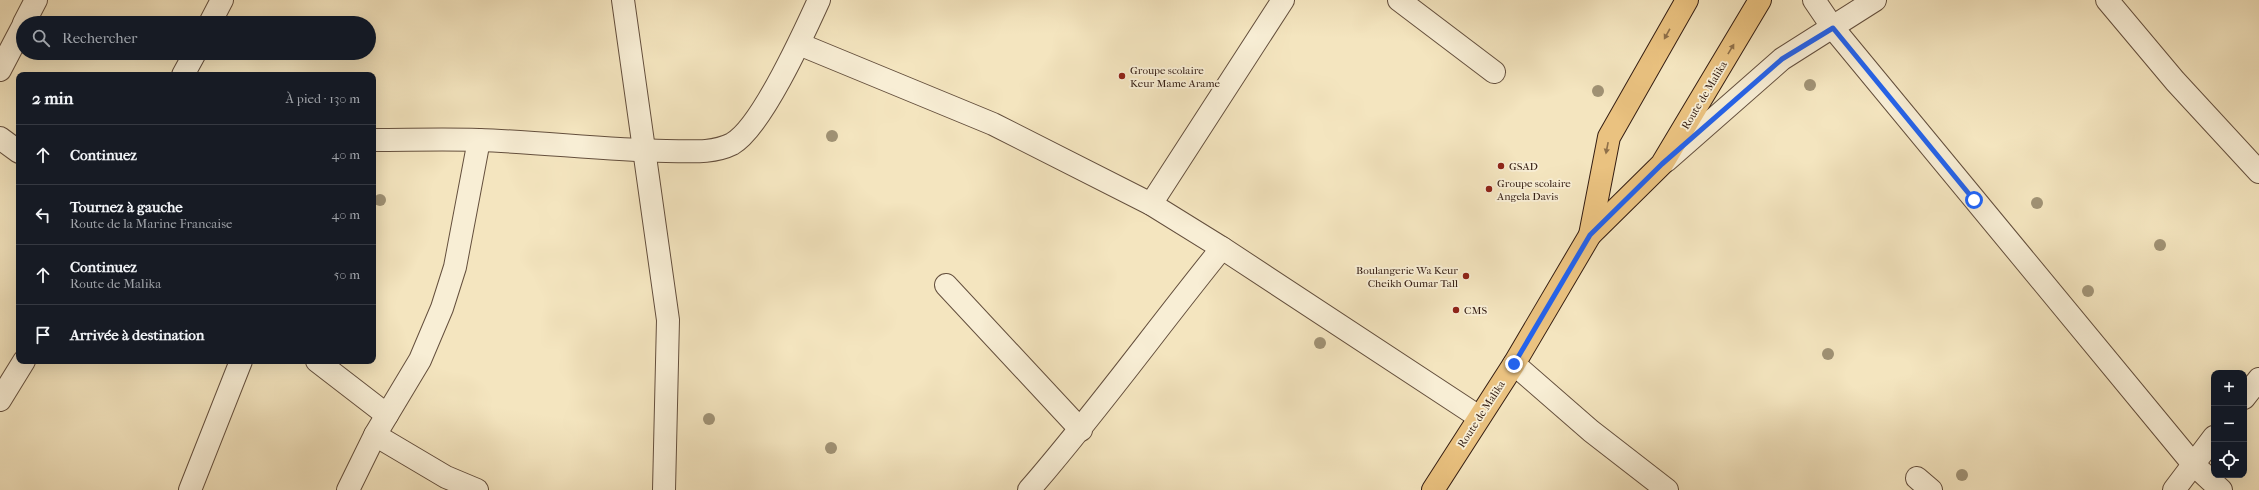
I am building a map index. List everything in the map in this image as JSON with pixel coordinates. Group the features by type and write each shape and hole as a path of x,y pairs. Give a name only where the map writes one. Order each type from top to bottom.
{"main road":[{"name":"Route de Malika","path":"1590,235 1609,138 1686,0"},
{"name":"Route de Malika","path":"1433,490 1514,364 1590,235 1662,164 1760,0"}],"street":[{"path":"28,16 36,0"},
{"path":"214,16 222,0"},
{"path":"624,0 668,320 664,490"},
{"path":"376,140 478,140 644,151 716,150 732,144 745,134 773,91 800,44 819,0"},
{"path":"1151,204 1283,0"},
{"path":"1399,0 1494,72"},
{"path":"1814,0 1833,28 2193,464 2221,490"},
{"path":"1662,164 1782,59 1875,0"},
{"path":"2107,0 2175,81 2259,172"},
{"path":"0,70 16,39"},
{"path":"800,44 993,124 1151,204 1222,248 1479,417"},
{"path":"185,72 191,60"},
{"path":"0,138 16,150"},
{"path":"348,490 375,435 420,360 442,308 455,267 478,140"},
{"path":"1029,490 1081,430 1222,248"},
{"path":"946,285 1081,430"},
{"path":"0,400 22,364"},
{"path":"190,490 241,364"},
{"path":"321,364 387,415"},
{"path":"1514,364 1591,431 1667,490"},
{"path":"2247,394 2259,379"},
{"path":"375,435 446,477 477,490"},
{"path":"2174,490 2211,441"}],"place":[{"name":"Groupe scolaire Keur Mame Arame","path":"1122,76"},
{"name":"GSAD","path":"1501,166"},
{"name":"Groupe scolaire Angela Davis","path":"1489,189"},
{"name":"Boulangerie Wa Keur Cheikh Oumar Tall","path":"1466,276"},
{"name":"CMS","path":"1456,310"}],"route":[{"path":"1514,364 1590,235 1662,164 1782,59 1833,28 1974,200"}]}
